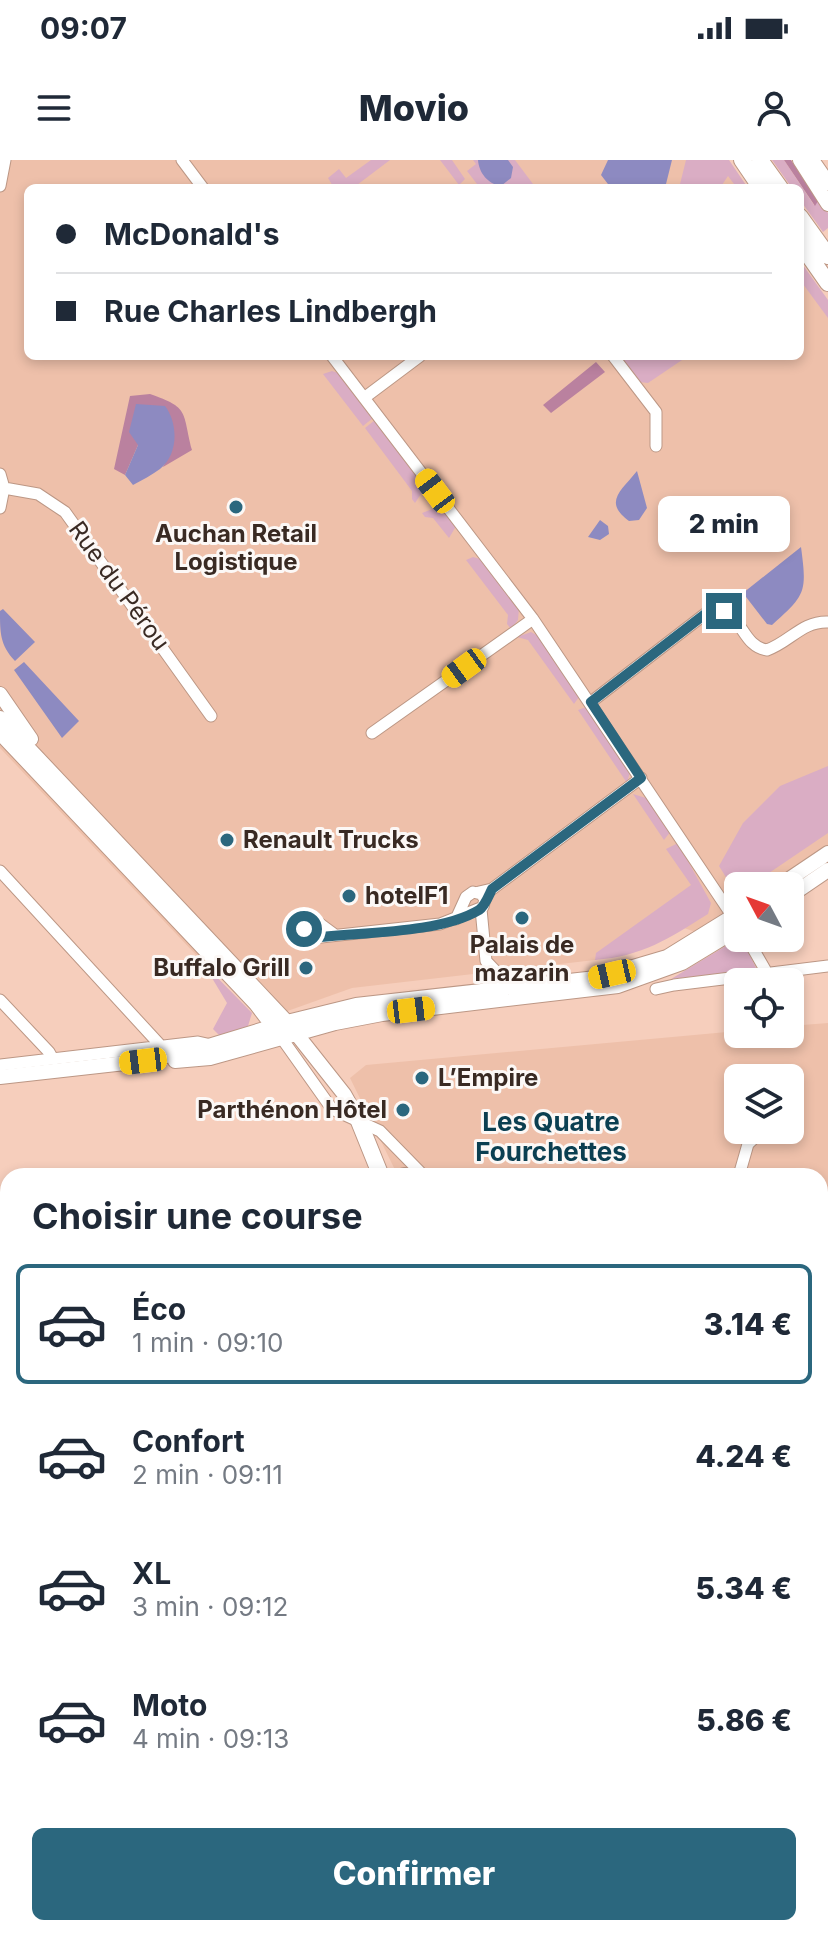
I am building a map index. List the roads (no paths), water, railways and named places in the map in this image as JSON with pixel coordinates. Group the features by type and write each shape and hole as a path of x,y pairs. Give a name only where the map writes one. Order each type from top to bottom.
{"highway":[{"path":"742,160 758,184"},
{"path":"760,160 777,184"},
{"path":"804,223 828,256"},
{"path":"804,249 828,283"},
{"path":"358,1119 378,1168"}],"main road":[{"path":"800,160 828,204"},
{"path":"812,160 828,183"},
{"path":"0,694 45,764"},
{"path":"0,718 45,764 209,949"},
{"path":"0,733 280,1024 299,1035 351,1104 358,1119"},
{"path":"800,872 828,853"},
{"path":"804,886 828,870"},
{"path":"0,1077 212,1045 356,1005 596,978 667,957 724,927"},
{"path":"139,1055 163,1062 210,1058 335,1023 382,1014 618,986 682,963 724,930"},
{"path":"280,1024 283,1040"}],"street":[{"path":"0,186 5,160"},
{"path":"182,160 200,184"},
{"path":"335,360 533,619 724,901"},
{"path":"364,398 415,360"},
{"path":"616,360 656,412 656,446"},
{"name":"Rue du Pérou","path":"0,508 1,484 38,494 65,512 211,716"},
{"path":"591,702 709,611 724,611 734,618 753,643 767,650 777,647 808,625 828,622"},
{"path":"372,733 533,619"},
{"path":"318,932 335,935 440,924 456,919 641,778"},
{"path":"0,871 161,1046"},
{"path":"477,904 486,961 511,987"},
{"path":"804,969 828,966"},
{"path":"656,989 724,979"},
{"path":"0,1000 53,1059"},
{"path":"283,1040 332,1109 380,1131 416,1168"},
{"path":"0,1065 139,1055 161,1046 198,1042 212,1045"},
{"path":"741,1168 748,1144"}],"place":[{"name":"Auchan Retail Logistique","path":"236,507"},
{"name":"Renault Trucks","path":"227,840"},
{"name":"hotelF1","path":"349,896"},
{"name":"Palais de mazarin","path":"522,918"},
{"name":"Buffalo Grill","path":"306,968"},
{"name":"L’Empire","path":"422,1078"},
{"name":"Parthénon Hôtel","path":"403,1110"}],"district":[{"name":"Les Quatre Fourchettes","path":"551,1137"}]}
